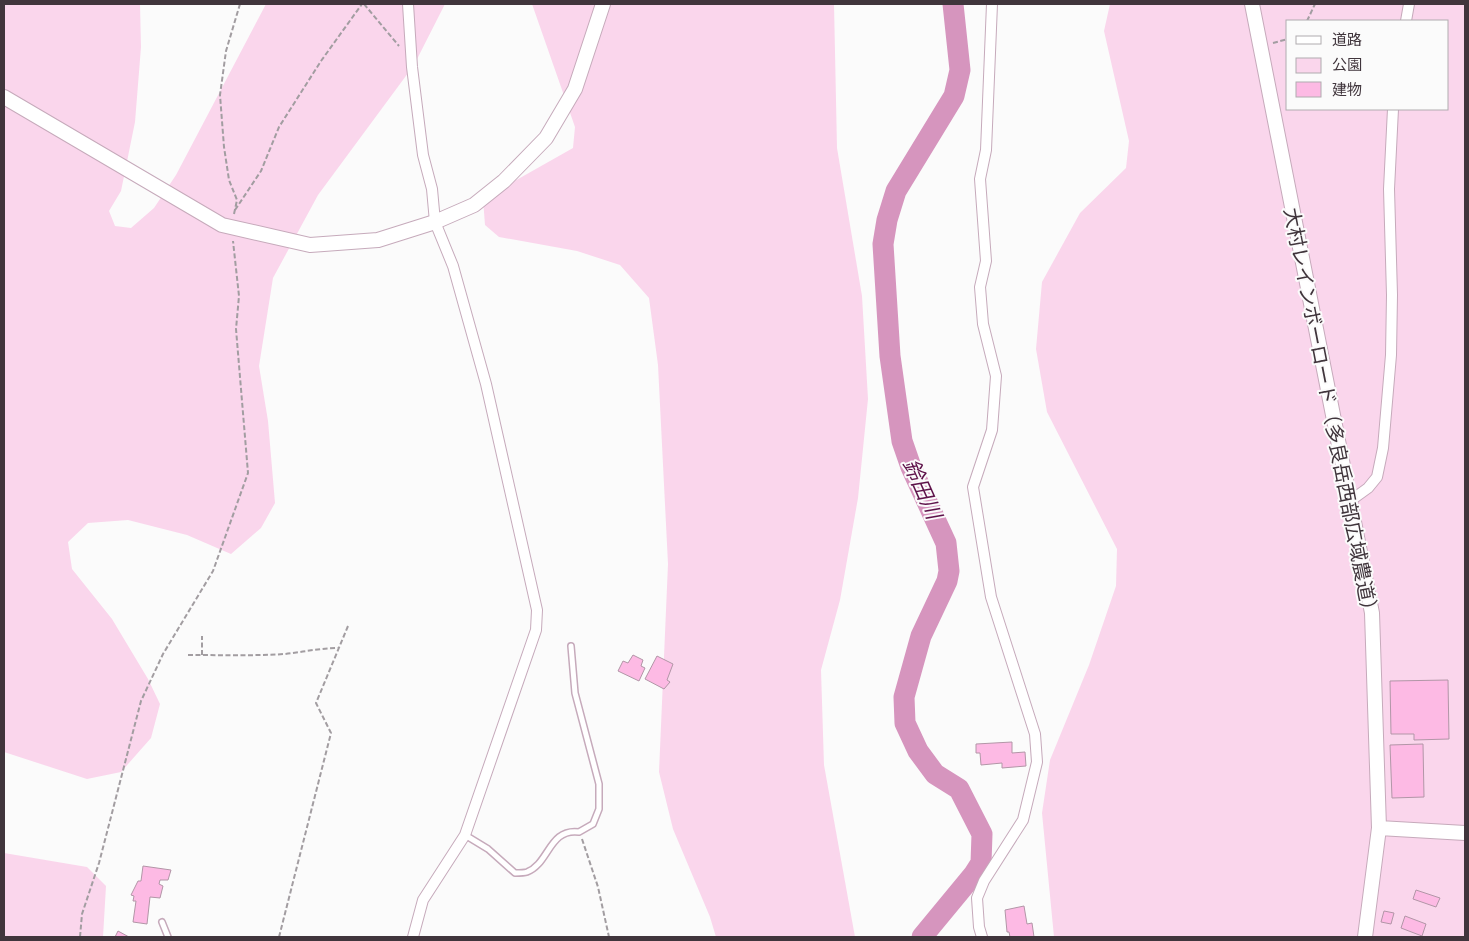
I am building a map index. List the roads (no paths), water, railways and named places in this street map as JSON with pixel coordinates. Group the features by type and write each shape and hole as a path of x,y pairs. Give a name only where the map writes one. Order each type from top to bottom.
{"street":[{"path":"408,4 412,67 423,155 432,189 435,222 453,266 486,384 537,610 536,630 465,835 423,900 413,937"},
{"path":"4,98 226,227 310,245 378,240 435,222 474,205 504,181 546,138 575,89 602,4"},
{"path":"982,937 979,927 977,898 984,882 1023,820 1037,762 1035,734 991,597 973,487 992,430 996,376 983,324 980,287 986,261 980,179 986,150 992,4"},
{"name":"大村レインボーロード（多良岳西部広域農道）","path":"1252,4 1372,613 1379,828 1365,937"},
{"path":"1406,20 1409,4"},
{"path":"1350,501 1368,488 1377,477 1383,448 1391,355 1390,189 1393,110"},
{"path":"1379,828 1465,833"}],"lane":[{"path":"465,835 488,849 514,873 527,872 538,862 560,835 573,831 579,832 593,824 599,810 599,784 575,693 571,646"},
{"path":"162,922 168,937"}],"waterway":[{"name":"鈴田川","path":"922,937 981,863 982,834 959,789 935,774 918,751 905,723 904,697 921,636 947,581 949,571 946,543 911,467 902,441 890,356 883,244 887,220 896,191 954,96 960,70 953,4"}]}
